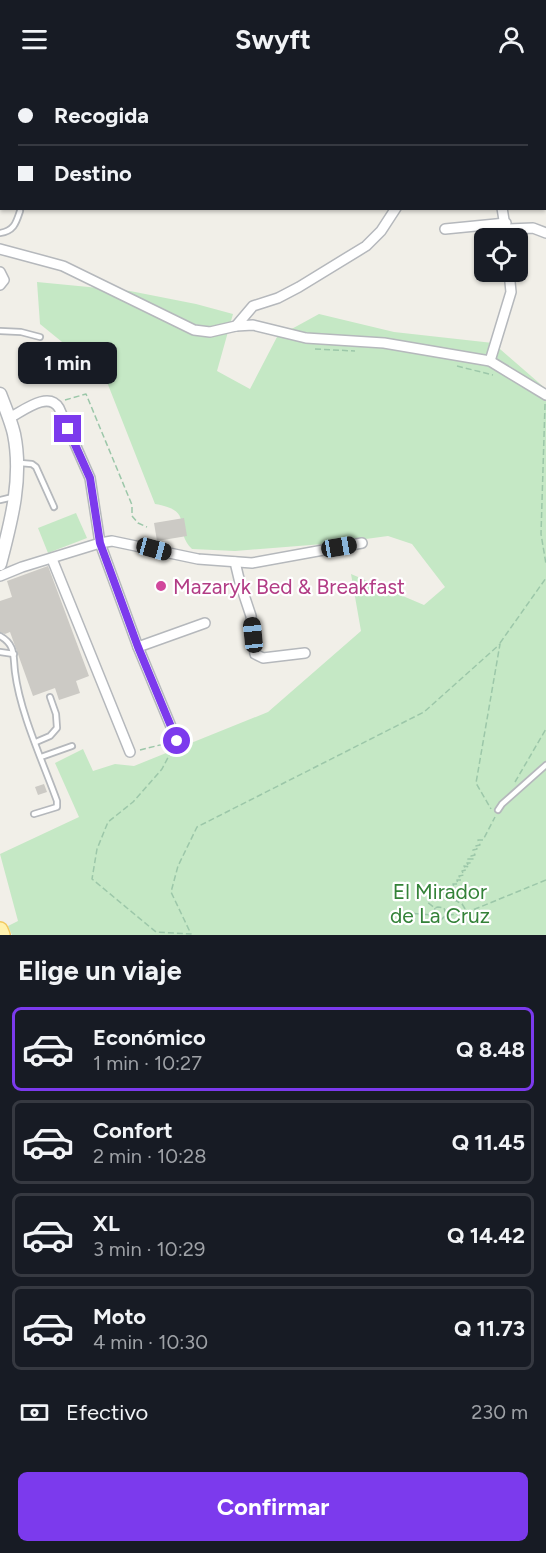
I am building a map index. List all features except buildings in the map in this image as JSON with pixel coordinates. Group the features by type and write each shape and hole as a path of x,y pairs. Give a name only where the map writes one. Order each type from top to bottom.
{"main road":[{"path":"0,930 2,935"}],"street":[{"path":"236,326 253,306 299,288 366,246 381,231 395,210"},
{"path":"502,210 506,228"},
{"path":"528,228 546,233"},
{"path":"445,229 474,229"},
{"path":"0,249 63,266 194,330 210,332 252,325 306,338 384,343 490,361 546,394"},
{"path":"0,272 4,280 0,285"},
{"path":"490,361 511,292 510,282"},
{"path":"0,394 14,434 17,464 15,496 0,564"},
{"path":"9,418 42,401 50,400 56,403 90,478 100,543 138,647 177,741"},
{"path":"0,576 100,543 112,542 198,559 235,562 252,562 362,543"},
{"path":"52,559 130,752"},
{"path":"235,562 251,616 255,654 263,658 305,653"},
{"path":"138,647 205,623"}],"lane":[{"path":"0,233 11,230 15,226 20,211"},
{"path":"0,331 21,332 40,337"},
{"path":"17,464 28,463 36,467 54,507"},
{"path":"0,500 15,496"},
{"path":"0,636 11,644 18,694 57,801 57,807 34,814"},
{"path":"0,652 14,654"},
{"path":"36,742 50,736 57,728 56,714 50,697"},
{"path":"41,757 72,746"},
{"path":"498,810 546,765"}],"path":[{"path":"309,347 319,350 355,351"},
{"path":"448,364 495,375"},
{"path":"56,403 86,394 132,505 132,516 138,523 147,527"},
{"path":"546,401 541,534 546,564"},
{"path":"177,741 162,769 133,802 108,822 97,849 92,879 156,932 190,934 171,892 178,866 197,827 424,712 500,644 546,578"},
{"path":"448,897 452,891 450,889 455,889 453,884 458,884 456,880 461,880 459,876 464,875 462,871 466,870 464,866 469,867 468,859 473,859 471,856 475,855 473,850 477,849 475,846 480,845 478,840 483,840 497,812 490,808 476,783 500,644"},
{"path":"513,785 546,729"},
{"path":"130,752 177,741"},
{"path":"435,908 435,920 446,915 467,913 546,880"},
{"path":"446,915 444,908 435,908 427,902 434,889 462,904 467,913"},
{"path":"405,913 434,915"}],"green space":[{"name":"El Mirador de La Cruz","path":"37,282 130,291 233,314 217,371 250,389 277,337 319,314 394,332 493,343 546,389 546,935 12,935 8,926 18,921 0,854 79,817 55,763 83,749 93,771 115,764 134,766 268,712 361,631 351,574 424,605 445,587 412,544 388,536 336,543 235,551 192,549 183,534 180,516 176,511 155,504 105,377 40,324"},
{"path":"76,513 87,538 48,553 38,528"}],"place":[{"name":"Mazaryk Bed & Breakfast","path":"161,586"}],"route":[{"path":"68,429 90,478 100,543 138,647 177,741"}]}
